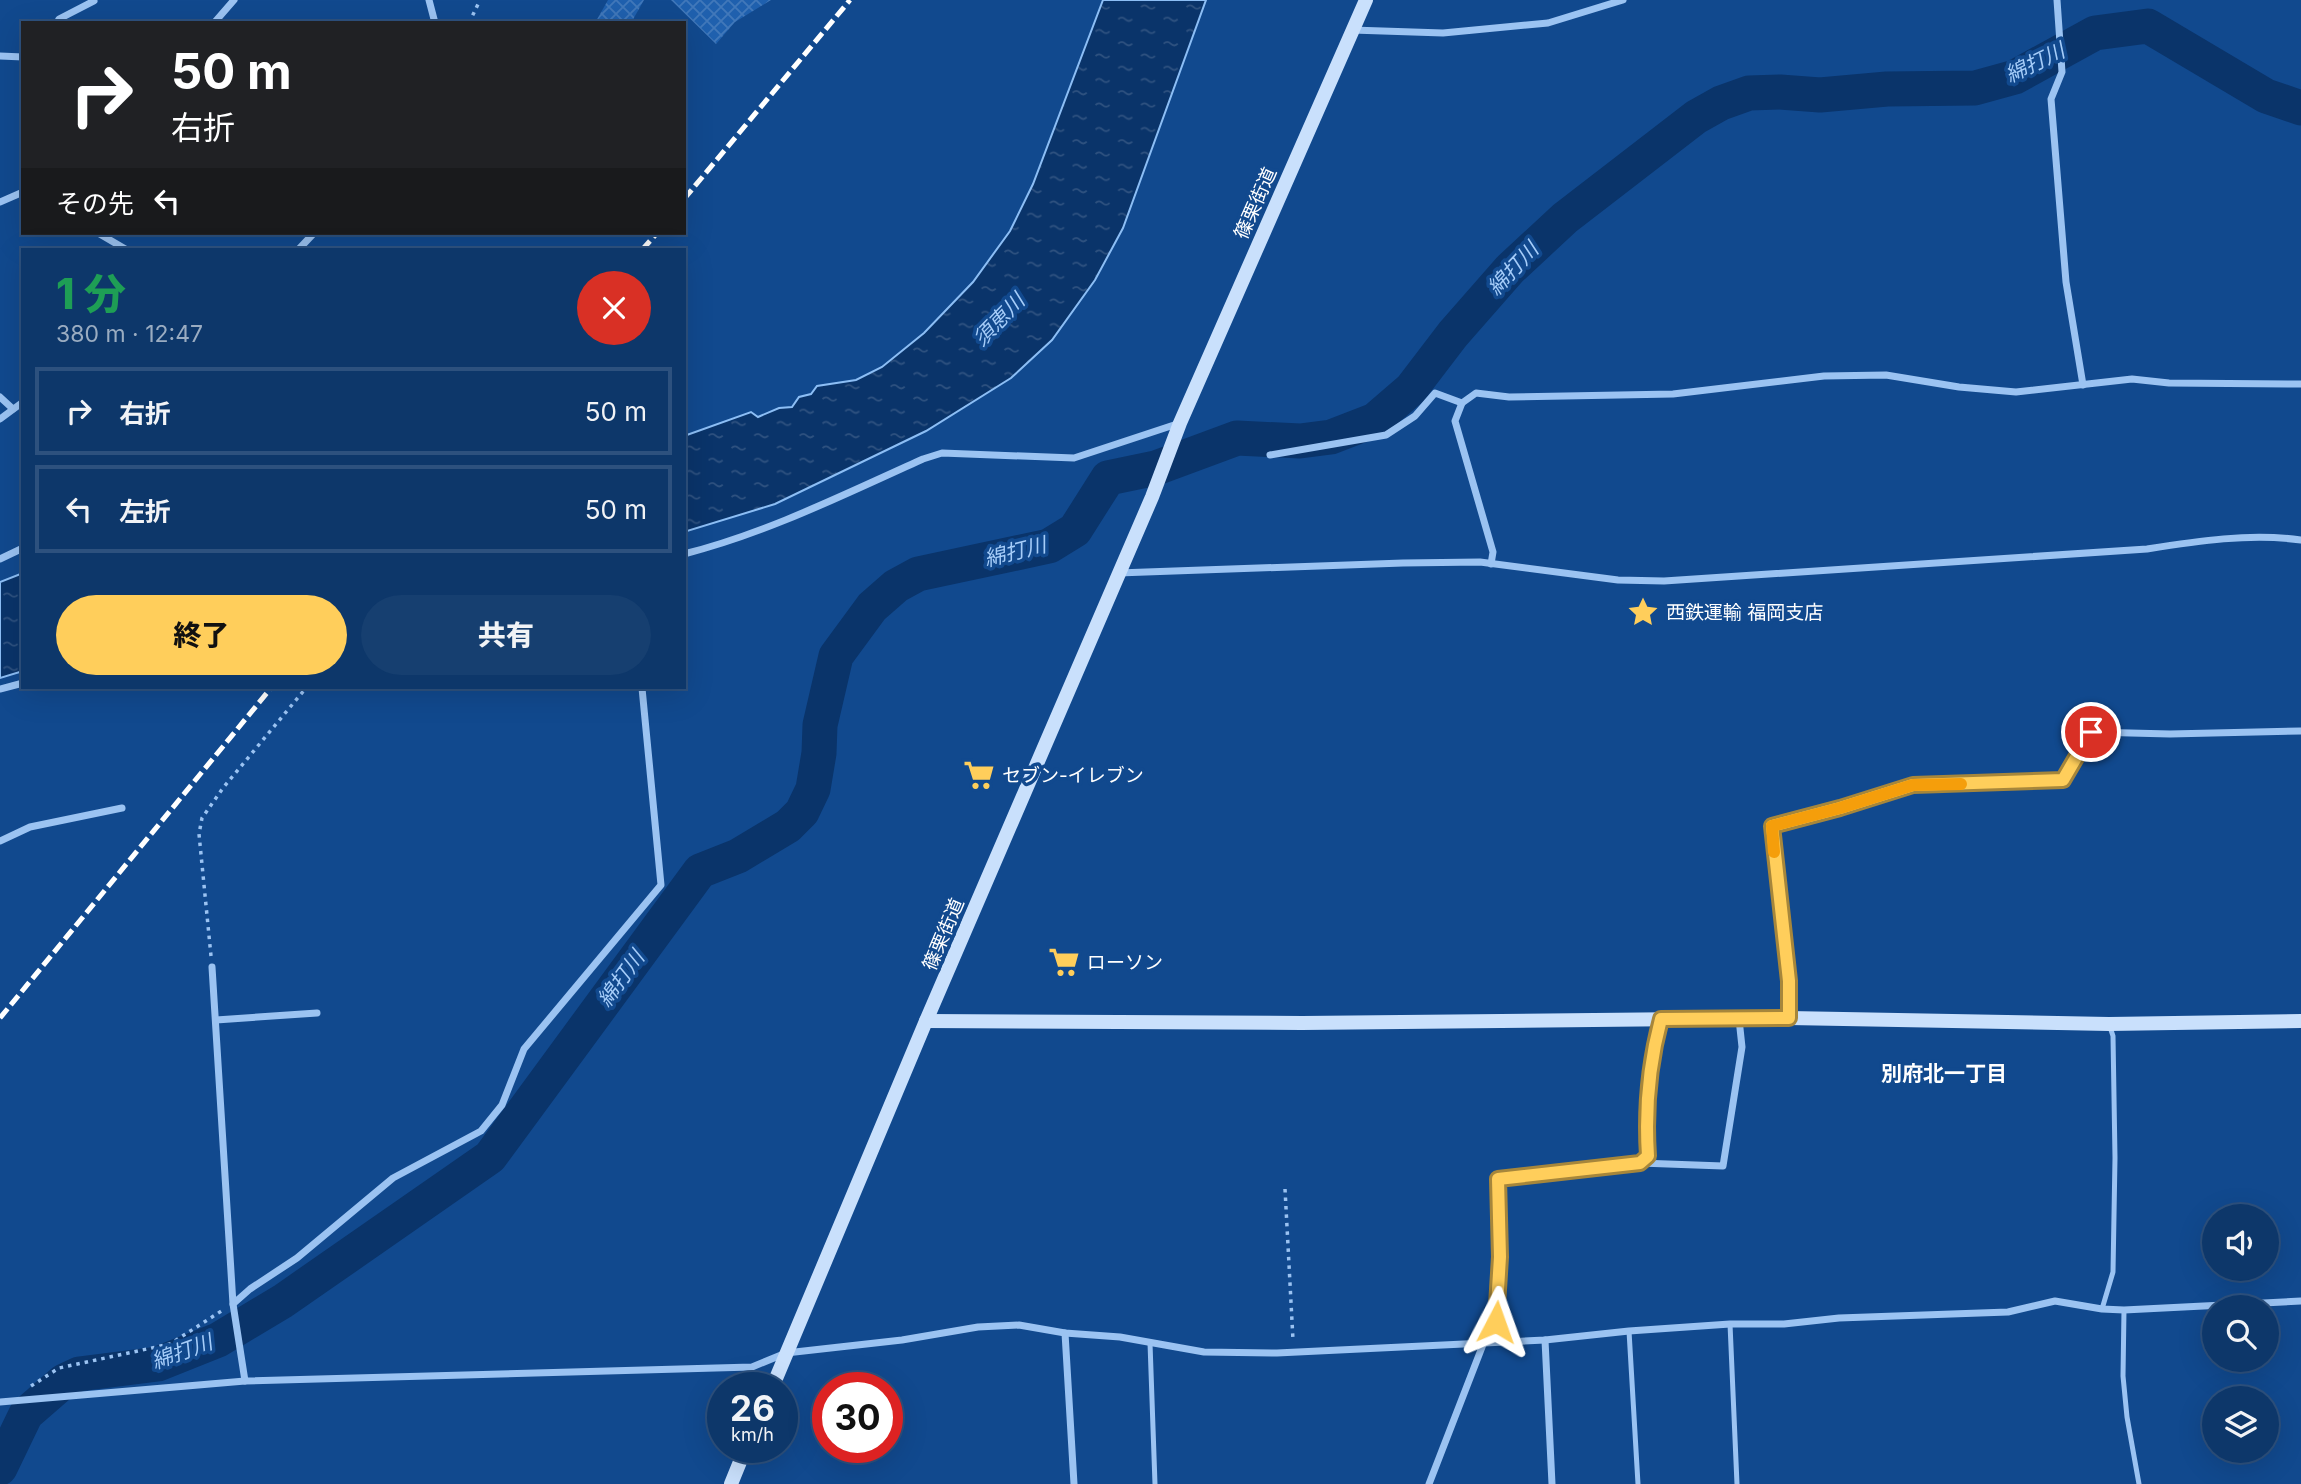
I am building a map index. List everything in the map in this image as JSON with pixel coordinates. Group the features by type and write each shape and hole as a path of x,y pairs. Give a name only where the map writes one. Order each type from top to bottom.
{"main road":[{"name":"篠栗街道","path":"778,1372 1152,497 1180,422 1366,0"},
{"path":"926,1021 1303,1023 1789,1018 2109,1024 2301,1021"},
{"path":"731,1484 740,1463"}],"street":[{"path":"216,21 234,0"},
{"path":"429,0 434,21"},
{"path":"1352,30 1443,33 1548,23 1623,0"},
{"path":"2057,0 2062,72 2051,99 2066,282 2083,386"},
{"path":"58,21 94,1"},
{"path":"0,56 21,57"},
{"path":"0,202 21,193"},
{"path":"101,235 124,248"},
{"path":"1491,564 1493,552 1455,421 1462,403 1476,393 1509,397 1673,394 1844,375 1886,374 1959,387 2016,391 2132,379 2169,383 2301,384"},
{"path":"1270,456 1386,435 1415,416 1435,393 1462,403"},
{"path":"0,397 13,409"},
{"path":"0,419 21,403"},
{"path":"686,553 726,543 942,453 1074,458 1180,422"},
{"path":"1118,573 1403,563 1491,564 1618,580 1664,581 2147,549 2211,540 2301,540"},
{"path":"0,559 21,549"},
{"path":"0,689 21,684"},
{"path":"233,1304 250,1289 298,1258 393,1178 481,1131 502,1105 524,1049 661,885 642,689"},
{"path":"2085,742 2091,732 2170,734 2301,731"},
{"path":"1789,1018 1789,981 1772,826 1874,797"},
{"path":"0,841 30,827 122,808"},
{"path":"212,967 233,1304 245,1381"},
{"path":"216,1020 317,1013"},
{"path":"1640,1163 1648,1156 1645,1117 1661,1019"},
{"path":"1494,1342 1500,1257 1498,1179 1640,1163 1723,1166 1742,1047 1739,1019"},
{"path":"0,1402 245,1381 752,1367 786,1353 902,1340 978,1327 1019,1325 1204,1352 1294,1352 1545,1340 1730,1324 1784,1324 1839,1318 2008,1312 2055,1300 2124,1310 2301,1301"},
{"path":"1065,1333 1074,1484"},
{"path":"1545,1340 1552,1484"},
{"path":"1429,1484 1484,1342"}],"lane":[{"path":"1874,797 1913,785 2063,780 2085,742"},
{"path":"2102,1308 2113,1272 2115,1144 2113,1036 2109,1024"},
{"path":"2124,1310 2123,1376 2139,1484"},
{"path":"1730,1324 1737,1484"},
{"path":"1629,1331 1638,1484"},
{"path":"1150,1343 1155,1484"}],"path":[{"path":"470,21 480,0"},
{"path":"212,967 199,834 202,818 223,788 305,689"},
{"path":"1285,1189 1294,1352"},
{"path":"12,1400 59,1367 170,1343 233,1304"}],"water":[{"name":"須恵川","path":"1103,0 1206,0 1123,228 1095,280 1052,340 1011,378 926,431 775,504 686,531 686,435 751,412 758,417 779,408 792,407 799,397 811,394 817,386 856,380 882,367 924,333 973,282 1010,231 1033,184"},
{"path":"21,574 21,672 0,678 0,582"}],"building":[{"path":"608,0 644,0 632,21 596,21"},
{"path":"671,0 771,0 735,22 716,44"}],"waterway":[{"name":"綿打川","path":"0,1468 26,1414 64,1381 79,1374 158,1364 218,1340 283,1301 490,1157 700,871 738,856 788,826 802,812 813,789 820,725 836,656 872,607 896,586 918,574 1049,546 1075,530 1108,478 1156,468 1237,438 1300,441 1331,437 1375,420 1411,389 1453,334 1510,269 1565,218 1696,117 1721,103 1749,93 1820,95 1887,89 1975,88 2015,77 2095,33 2148,26 2266,96 2301,108"}],"railway":[{"path":"686,197 850,0"},
{"path":"644,248 655,235"},
{"path":"0,1018 270,689"}],"slow traffic":[{"path":"1774,852 1772,826 1913,785 1961,784"}],"place":[{"name":"西鉄運輸 福岡支店","path":"1643,612"},
{"name":"セブン-イレブン","path":"979,775"},
{"name":"ローソン","path":"1064,962"}],"district":[{"name":"別府北一丁目","path":"1944,1074"}],"route":[{"path":"1496,1322 1500,1257 1498,1179 1640,1163 1648,1156 1645,1117 1661,1019 1789,1018 1789,981 1772,826 1913,785 2063,780 2091,732"}]}
